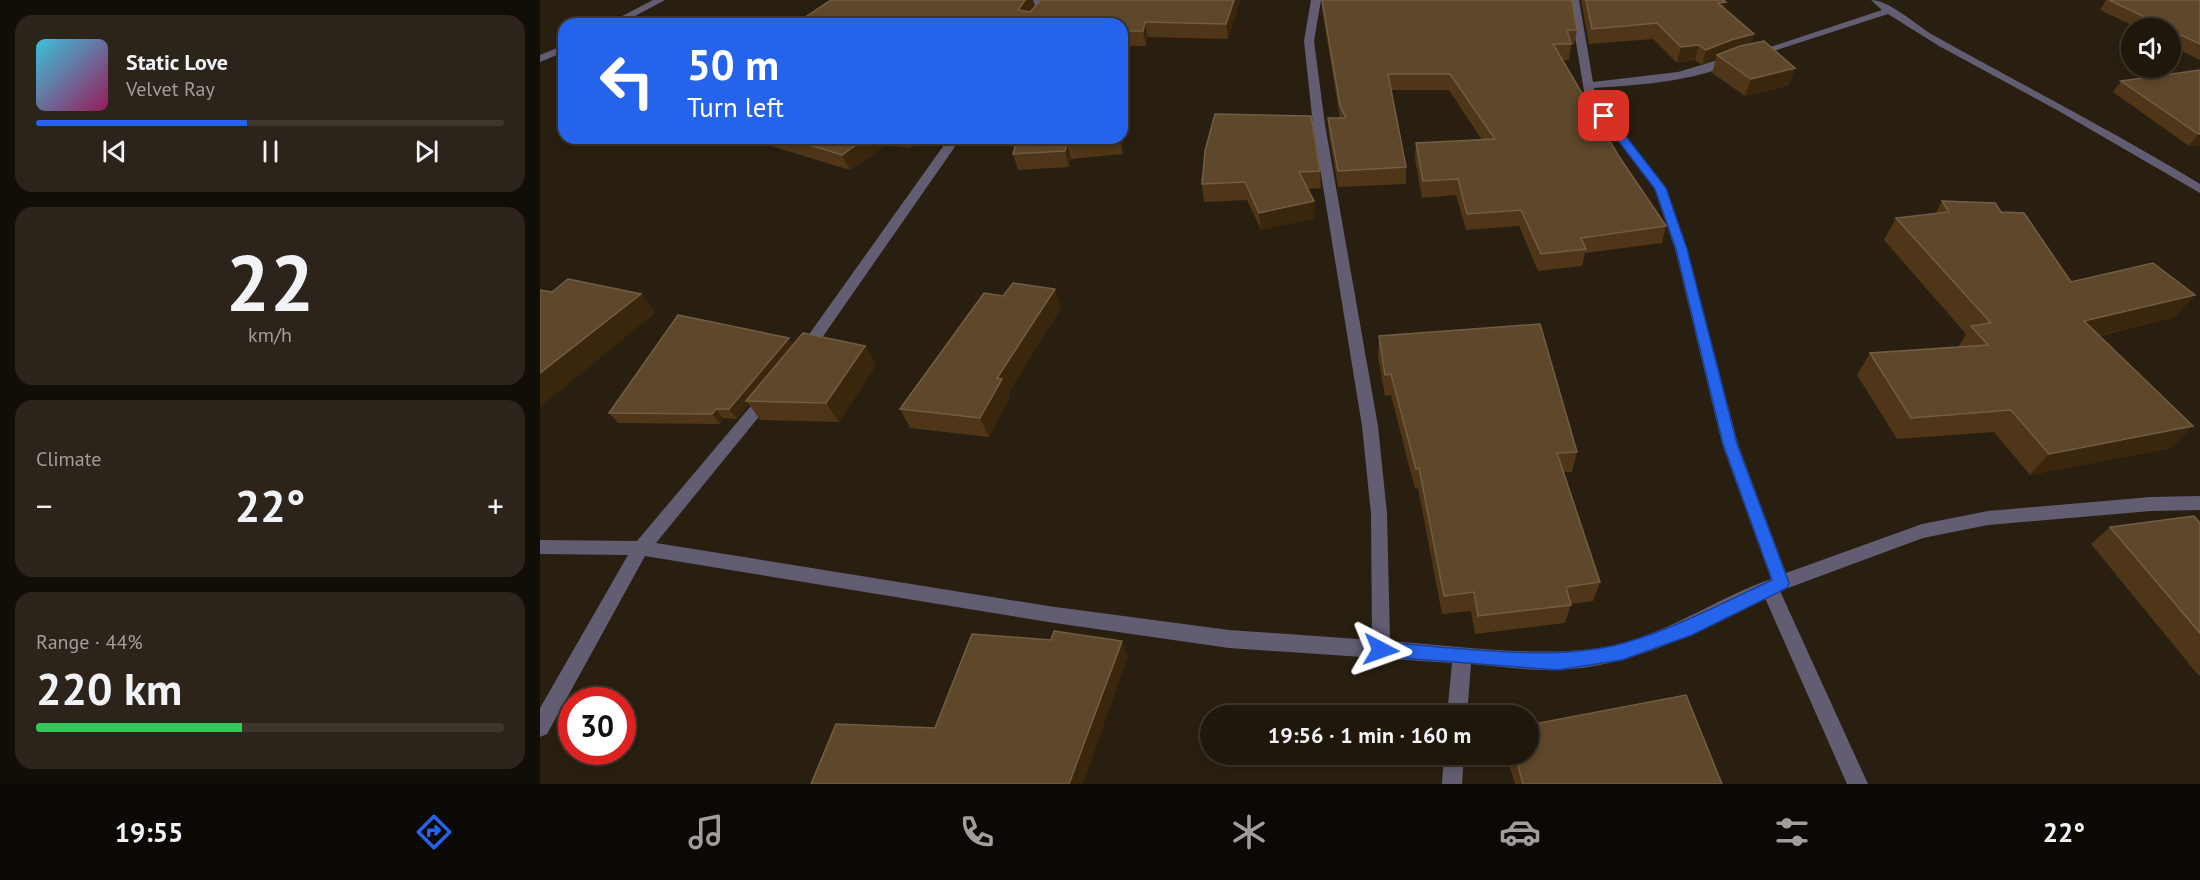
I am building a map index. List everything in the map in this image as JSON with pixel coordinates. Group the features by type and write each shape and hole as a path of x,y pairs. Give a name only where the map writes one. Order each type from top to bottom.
{"street":[{"path":"624,18 660,0"},
{"path":"988,0 1049,1"},
{"path":"1316,0 1309,41 1318,114 1373,459 1379,514 1381,650"},
{"path":"1574,0 1590,97 1660,188 1682,249 1730,444 1775,585 1858,784"},
{"path":"1876,0 1888,11 2135,149 2200,189"},
{"path":"1034,15 1049,1"},
{"path":"1588,85 1662,80 1702,72 1731,59 1786,46 1888,11"},
{"path":"540,59 558,51"},
{"path":"797,361 819,334 951,144"},
{"path":"540,727 641,548 774,388"},
{"path":"540,547 641,548 1059,615 1230,639 1558,662 1622,652 1686,629 1775,585 1922,531 1988,518 2151,504 2200,503"},
{"path":"1458,705 1462,656"},
{"path":"1452,784 1453,765"}],"building":[{"path":"831,0 1025,0 1018,10 1030,12 1041,0 1234,0 1226,24 1145,22 1143,31 1128,31 1128,18 804,18"},
{"path":"1322,0 1572,0 1577,30 1567,30 1571,44 1553,44 1618,155 1666,226 1581,238 1586,249 1541,254 1521,210 1467,214 1458,179 1423,181 1416,143 1495,139 1450,74 1388,74 1406,167 1338,171 1328,118 1346,118 1340,105"},
{"path":"1586,0 1723,0 1726,2 1718,3 1754,34 1706,50 1699,45 1681,47 1657,23 1592,29"},
{"path":"2109,0 2200,0 2200,44 2181,35 2181,18 2147,18"},
{"path":"1764,41 1795,68 1751,79 1717,55 1740,46"},
{"path":"2200,70 2200,134 2121,81 2143,78 2181,78 2181,73"},
{"path":"1215,114 1311,116 1320,171 1299,172 1314,201 1259,213 1245,182 1202,184 1205,151"},
{"path":"806,144 858,144 842,155"},
{"path":"1016,144 1067,144 1065,151 1013,154"},
{"path":"1942,201 1995,203 2001,212 2024,213 2071,282 2153,263 2195,295 2084,321 2193,426 2049,454 2011,410 1911,418 1870,353 1988,345 1971,326 1991,323 1896,218 1949,212"},
{"path":"568,279 641,294 540,373 540,290 552,292"},
{"path":"1013,283 1055,289 997,378 1002,379 980,418 900,409 984,293 1003,296"},
{"path":"678,315 789,338 729,409 716,409 712,414 609,413"},
{"path":"1540,324 1577,452 1557,453 1600,582 1566,587 1571,605 1478,616 1474,592 1444,596 1419,468 1416,469 1391,374 1385,375 1379,336"},
{"path":"803,333 865,346 826,403 746,401"},
{"path":"2194,516 2200,523 2200,633 2110,527"},
{"path":"1054,631 1122,641 1069,784 811,784 836,724 935,728 972,634 1051,640"},
{"path":"1686,695 1722,784 1523,784 1518,765 1539,765 1539,723"}],"route":[{"path":"1381,650 1558,662 1622,652 1686,629 1781,583 1730,444 1682,249 1660,188 1604,116"}]}
